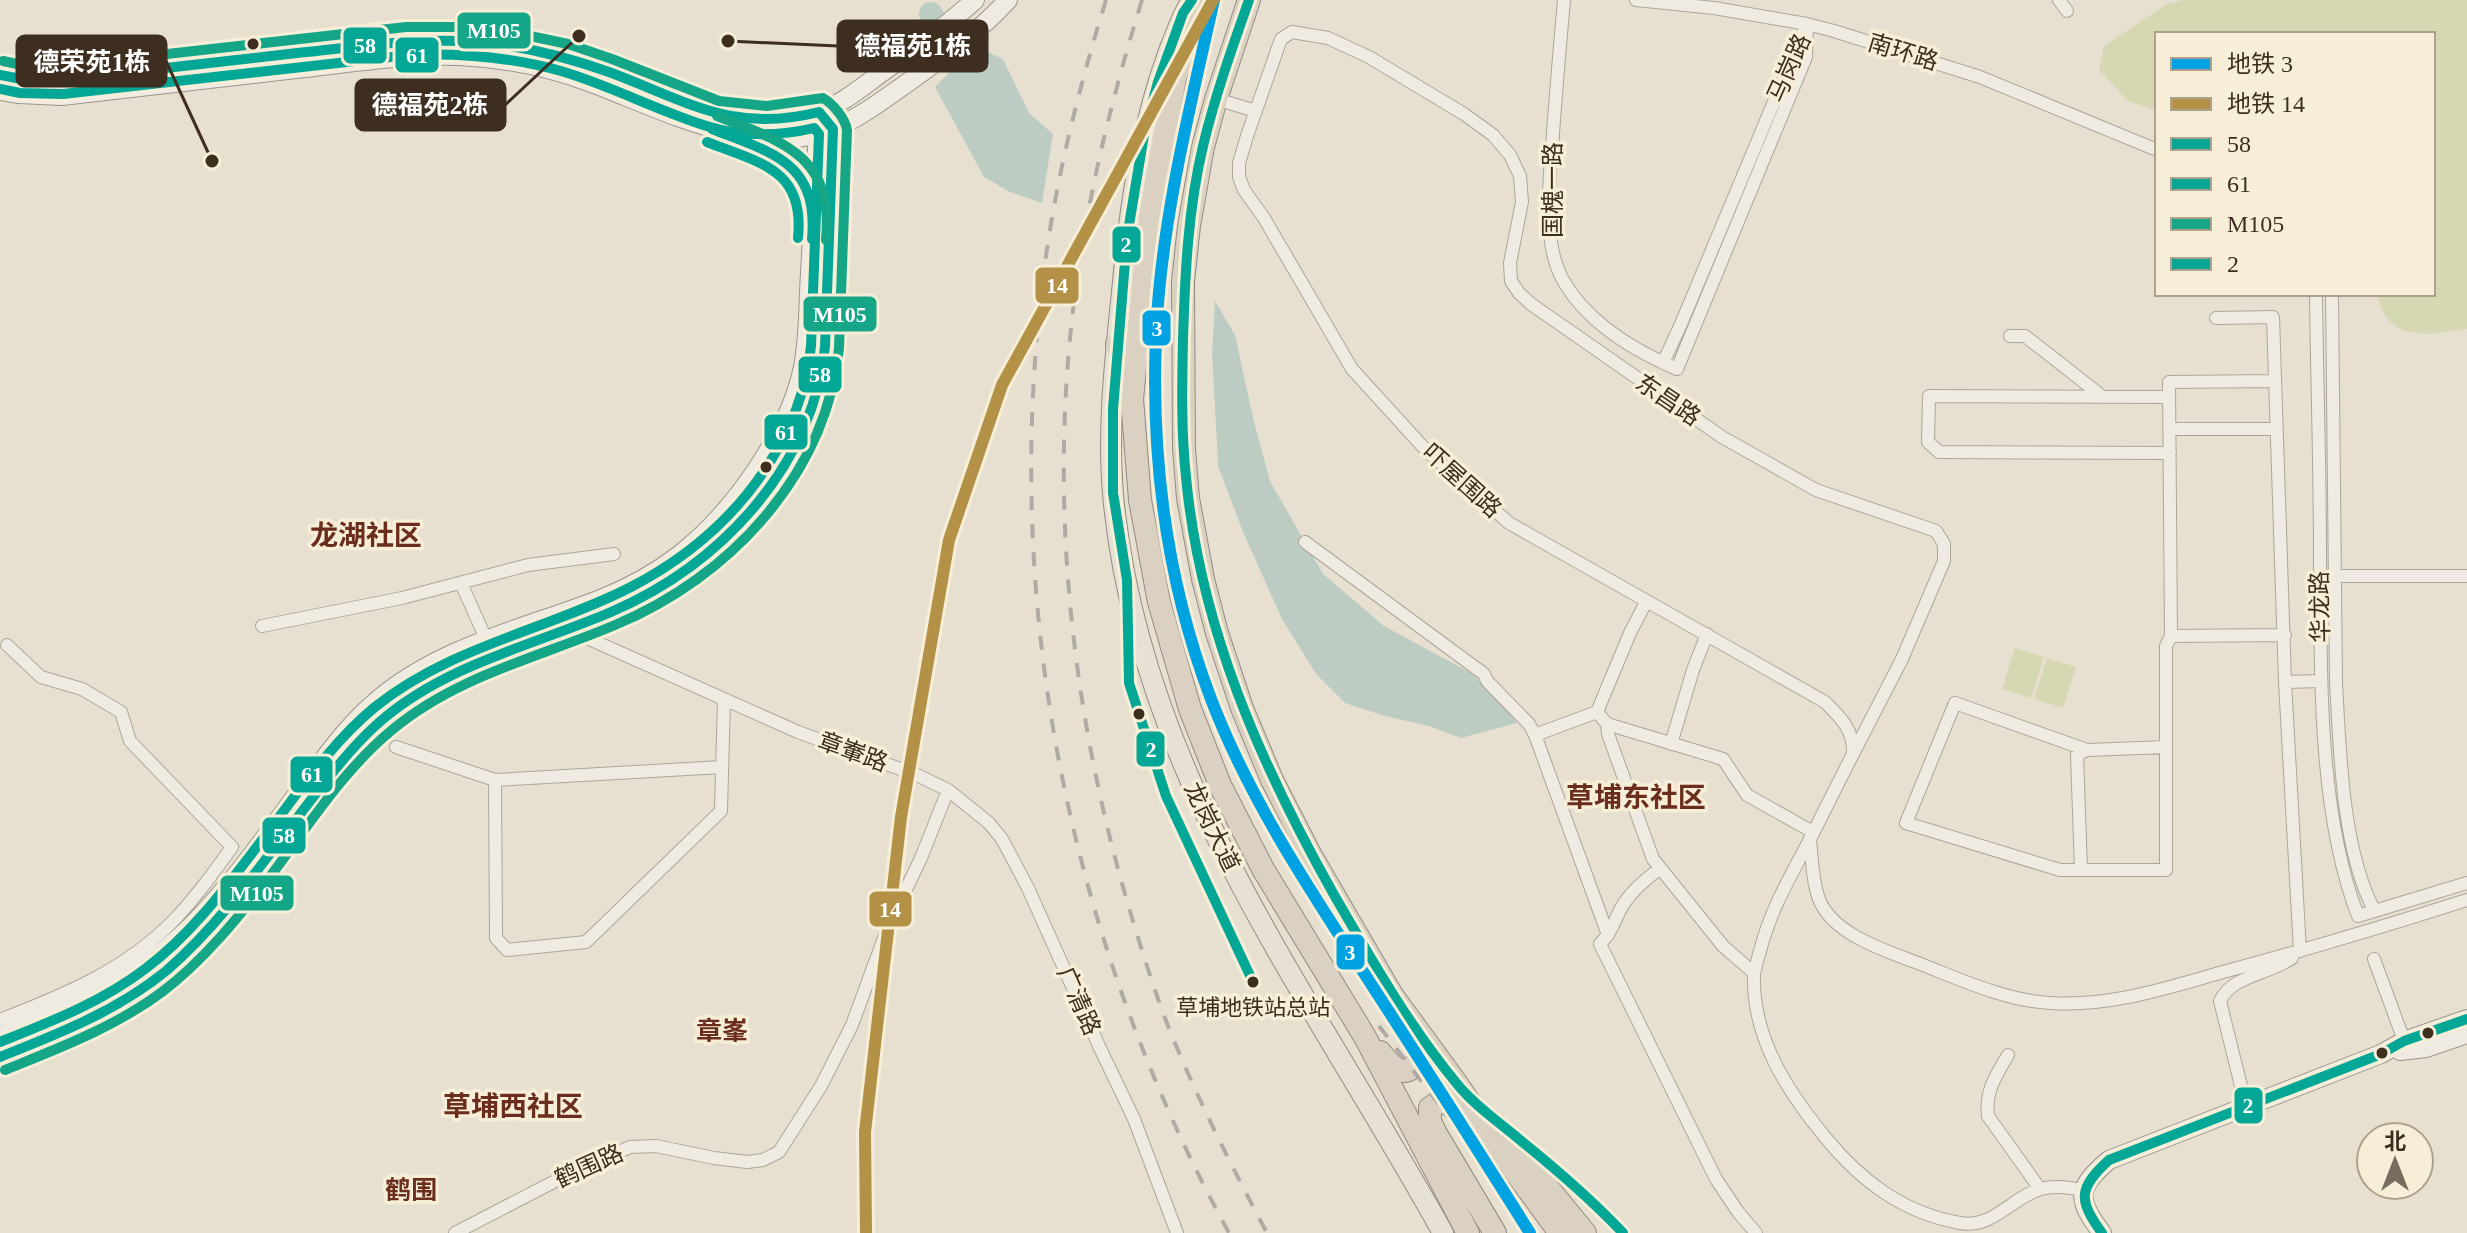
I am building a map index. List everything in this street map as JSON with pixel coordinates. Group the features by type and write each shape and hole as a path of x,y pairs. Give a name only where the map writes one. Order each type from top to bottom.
{"highway":[{"name":"龙岗大道","path":"1203,0 1175,78 1148,233 1132,399 1144,529 1168,638 1190,709 1220,785 1263,869 1365,1037 1417,1133"},
{"path":"1249,0 1203,147 1189,226 1183,282 1182,417 1188,498 1217,633 1237,694 1272,780 1310,854 1392,995 1418,1047 1419,1060 1415,1067 1398,1070 1365,1037"},
{"path":"1117,344 1132,399"},
{"path":"1392,995 1560,1233"},
{"path":"1460,1088 1513,1143 1585,1233"},
{"path":"1495,1233 1430,1121 1430,1108 1434,1104 1446,1102 1455,1109 1545,1233"},
{"path":"1417,1133 1468,1233"},
{"path":"1417,1133 1481,1233"}],"main road":[{"path":"0,75 61,80 408,41 463,40 517,47 570,59 715,114 769,121 805,117 850,95 954,19 975,0"},
{"path":"711,129 764,138 826,132 873,107 917,76 972,35 1008,0"},
{"name":"龙岗大道","path":"1192,0 1183,13 1145,129 1127,237 1117,344 1111,466 1127,580 1141,639 1174,746 1222,850 1264,930 1443,1233"},
{"path":"0,91 62,96 383,59 462,56 514,62 565,74 767,152 796,169 808,186 814,210"},
{"path":"0,1057 116,1004 150,983 180,958 210,929 355,745 396,707 464,668 629,604 664,586 725,538 758,503 797,445 815,403 824,358 826,132 819,112"},
{"path":"0,1036 101,992 138,970 169,946 216,899 342,737 383,695 441,660 486,639 605,597 642,579 679,555 698,538 741,489 779,427 799,381 807,338 814,210 826,132"},
{"path":"2102,1233 2084,1207 2084,1190 2092,1176 2109,1160 2406,1046 2467,1019"},
{"path":"2406,1046 2426,1048 2467,1034"}],"street":[{"name":"国槐一路","path":"1564,0 1550,190 1551,244 1561,278 1579,303 1606,329 1637,350 1677,369"},
{"name":"南环路","path":"1636,0 1714,8 1807,24 1980,77 2155,149"},
{"name":"马岗路","path":"1663,363 1807,24"},
{"name":"马岗路","path":"1677,369 1806,57 1807,24"},
{"name":"吓屋围路","path":"1328,38 1292,32 1281,39 1239,163 1239,177 1352,369 1424,448 1509,523 1825,702 1850,731 1853,754"},
{"name":"东昌路","path":"1328,38 1369,57 1464,114 1493,135 1510,155 1520,176 1522,202 1510,263 1511,281 1531,304 1722,437 1803,483 1828,495 1936,531 1944,544 1944,561 1902,659 1853,754"},
{"path":"1216,99 1256,111"},
{"name":"华龙路","path":"2316,296 2321,681 2332,803 2346,883 2358,916 2374,910 2361,881 2353,843 2340,747 2336,683 2332,296"},
{"path":"2216,318 2273,317 2285,682 2300,951"},
{"path":"2010,336 2025,336 2103,397"},
{"path":"2166,747 2087,750 1955,703 1906,823 2060,870 2166,870 2166,747 2166,646 2171,636 2169,382 2275,381"},
{"path":"2169,397 1929,396 1928,442 1939,452 2170,453"},
{"path":"2169,429 2276,429"},
{"path":"1305,542 1484,674 1487,681 1529,724 1608,935"},
{"path":"262,626 402,598 528,565 614,554"},
{"path":"2320,576 2467,576"},
{"path":"461,583 486,639"},
{"path":"1535,735 1597,712 1646,602"},
{"name":"章輋路","path":"567,629 798,732 917,775 948,790"},
{"path":"1671,744 1707,634"},
{"path":"2171,636 2285,635"},
{"path":"0,1020 84,985 133,956 181,913 232,847 130,741 121,712 82,689 41,677 7,645"},
{"path":"2285,682 2321,681"},
{"path":"495,780 496,938 507,950 586,942 721,811 724,699"},
{"path":"1597,712 1607,724 1723,759 1747,795 1812,835"},
{"path":"1607,724 1653,859 1723,946 1754,973"},
{"path":"396,747 495,780 722,767"},
{"path":"2081,870 2077,755 2087,750"},
{"path":"1853,754 1774,905 1754,973 1759,1021 1768,1051 1783,1080 1807,1116 1865,1180 1923,1214 1961,1223 1972,1229 2040,1189 2084,1190"},
{"name":"鹤围路","path":"455,1233 563,1177 630,1147 656,1146 747,1162 763,1160 779,1152 821,1086 852,1025 888,927 921,858 948,790"},
{"name":"广清路","path":"948,790 989,823 1014,859 1134,1119 1177,1233"},
{"path":"1812,835 1819,900 1845,931 1885,950 2011,996 2046,1003 2080,1004 2130,997 2300,951 2467,900"},
{"path":"1660,868 1637,886 1600,944 1716,1179 1756,1233"},
{"path":"2374,910 2467,883"},
{"path":"2246,1106 2220,1001 2224,991 2288,962 2300,951"},
{"path":"2374,959 2406,1046"},
{"path":"2008,1055 1990,1085 1986,1102 1988,1116 2040,1189"}],"green space":[{"path":"2183,0 2467,0 2467,329 2424,334 2400,329 2382,310 2377,296 2435,296 2435,32 2155,32 2155,110 2128,101 2099,70 2104,46 2167,4"},
{"path":"2015,648 2044,657 2031,698 2002,689"},
{"path":"2047,658 2076,667 2063,708 2034,699"}],"shaded area":[{"path":"981,49 1003,59 1029,113 1053,134 1042,203 1010,192 984,177 935,87 953,69"},
{"path":"1215,301 1235,335 1270,481 1323,574 1384,626 1471,673 1502,700 1517,723 1461,738 1345,703 1316,674 1282,619 1218,466 1212,354"}],"pier":[{"path":"1214,298 1212,354 1218,466 1213,457 1208,354 1211,301"}],"waterway":[{"path":"931,14 974,92"}],"railway":[{"path":"1106,0 1067,142 1042,287 1032,410 1033,532 1042,654 1062,775 1090,893 1128,1010 1174,1123 1229,1233"},
{"path":"1142,0 1103,142 1076,287 1064,447 1070,607 1094,766 1141,949 1192,1082 1267,1233"},
{"path":"1379,1026 1497,1180"}],"metro line":[{"name":"14","path":"866,1233 865,1132 901,817 949,540 1002,385 1213,0"},
{"name":"3","path":"1214,0 1170,210 1156,337 1156,429 1160,475 1165,520 1183,611 1211,699 1263,810 1530,1233"}],"transit line":[{"name":"2","path":"1192,0 1183,13 1145,129 1127,237 1113,409 1113,493 1127,580 1129,683 1166,796 1253,982"},
{"name":"2","path":"1249,0 1218,90 1203,146 1191,218 1185,290 1182,408 1186,477 1193,533 1219,640 1237,692 1281,794 1333,893 1407,1016 1440,1063 1472,1100 1573,1185 1623,1233"},
{"name":"M105","path":"3,61 60,66 406,27 459,27 511,32 568,44 719,101 767,106 823,98 838,112 847,130 839,348 830,394 815,438 793,479 765,516 733,550 657,605 615,625 471,681 417,711 357,763 245,909 177,980 106,1026 5,1070"},
{"name":"58","path":"0,75 61,80 388,43 479,42 529,49 577,62 687,103 735,117 788,118 819,112 833,129 825,347 817,391 801,433 780,472 754,507 689,568 651,592 582,624 492,657 408,700 355,746 226,909 166,971 107,1010 0,1057"},
{"name":"61","path":"0,89 20,93 63,94 409,55 466,55 523,62 561,71 691,121 723,130 762,134 814,128 819,134 811,346 805,381 795,413 780,444 762,474 735,508 687,552 631,587 467,654 404,686 375,707 329,753 222,892 178,941 128,981 93,1001 0,1042"},
{"name":"M105","path":"717,116 763,135 800,156 813,171 822,189 826,240"},
{"name":"58","path":"712,129 772,154 799,177 808,193 812,239"},
{"name":"61","path":"707,142 761,163 786,183 794,197 798,215 798,238"},
{"name":"2","path":"2102,1233 2089,1212 2085,1195 2091,1179 2109,1160 2381,1054 2404,1041 2467,1019"}],"place":[{"name":"德福苑2栋","path":"579,36"},
{"name":"德福苑1栋","path":"728,41"},
{"name":"德荣苑1栋","path":"212,161"},
{"name":"草埔地铁站总站","path":"1253,982"}],"district":[{"name":"龙湖社区","path":"366,535"},
{"name":"草埔东社区","path":"1636,797"},
{"name":"章峯","path":"722,1031"},
{"name":"草埔西社区","path":"513,1106"},
{"name":"鹤围","path":"411,1190"}]}
